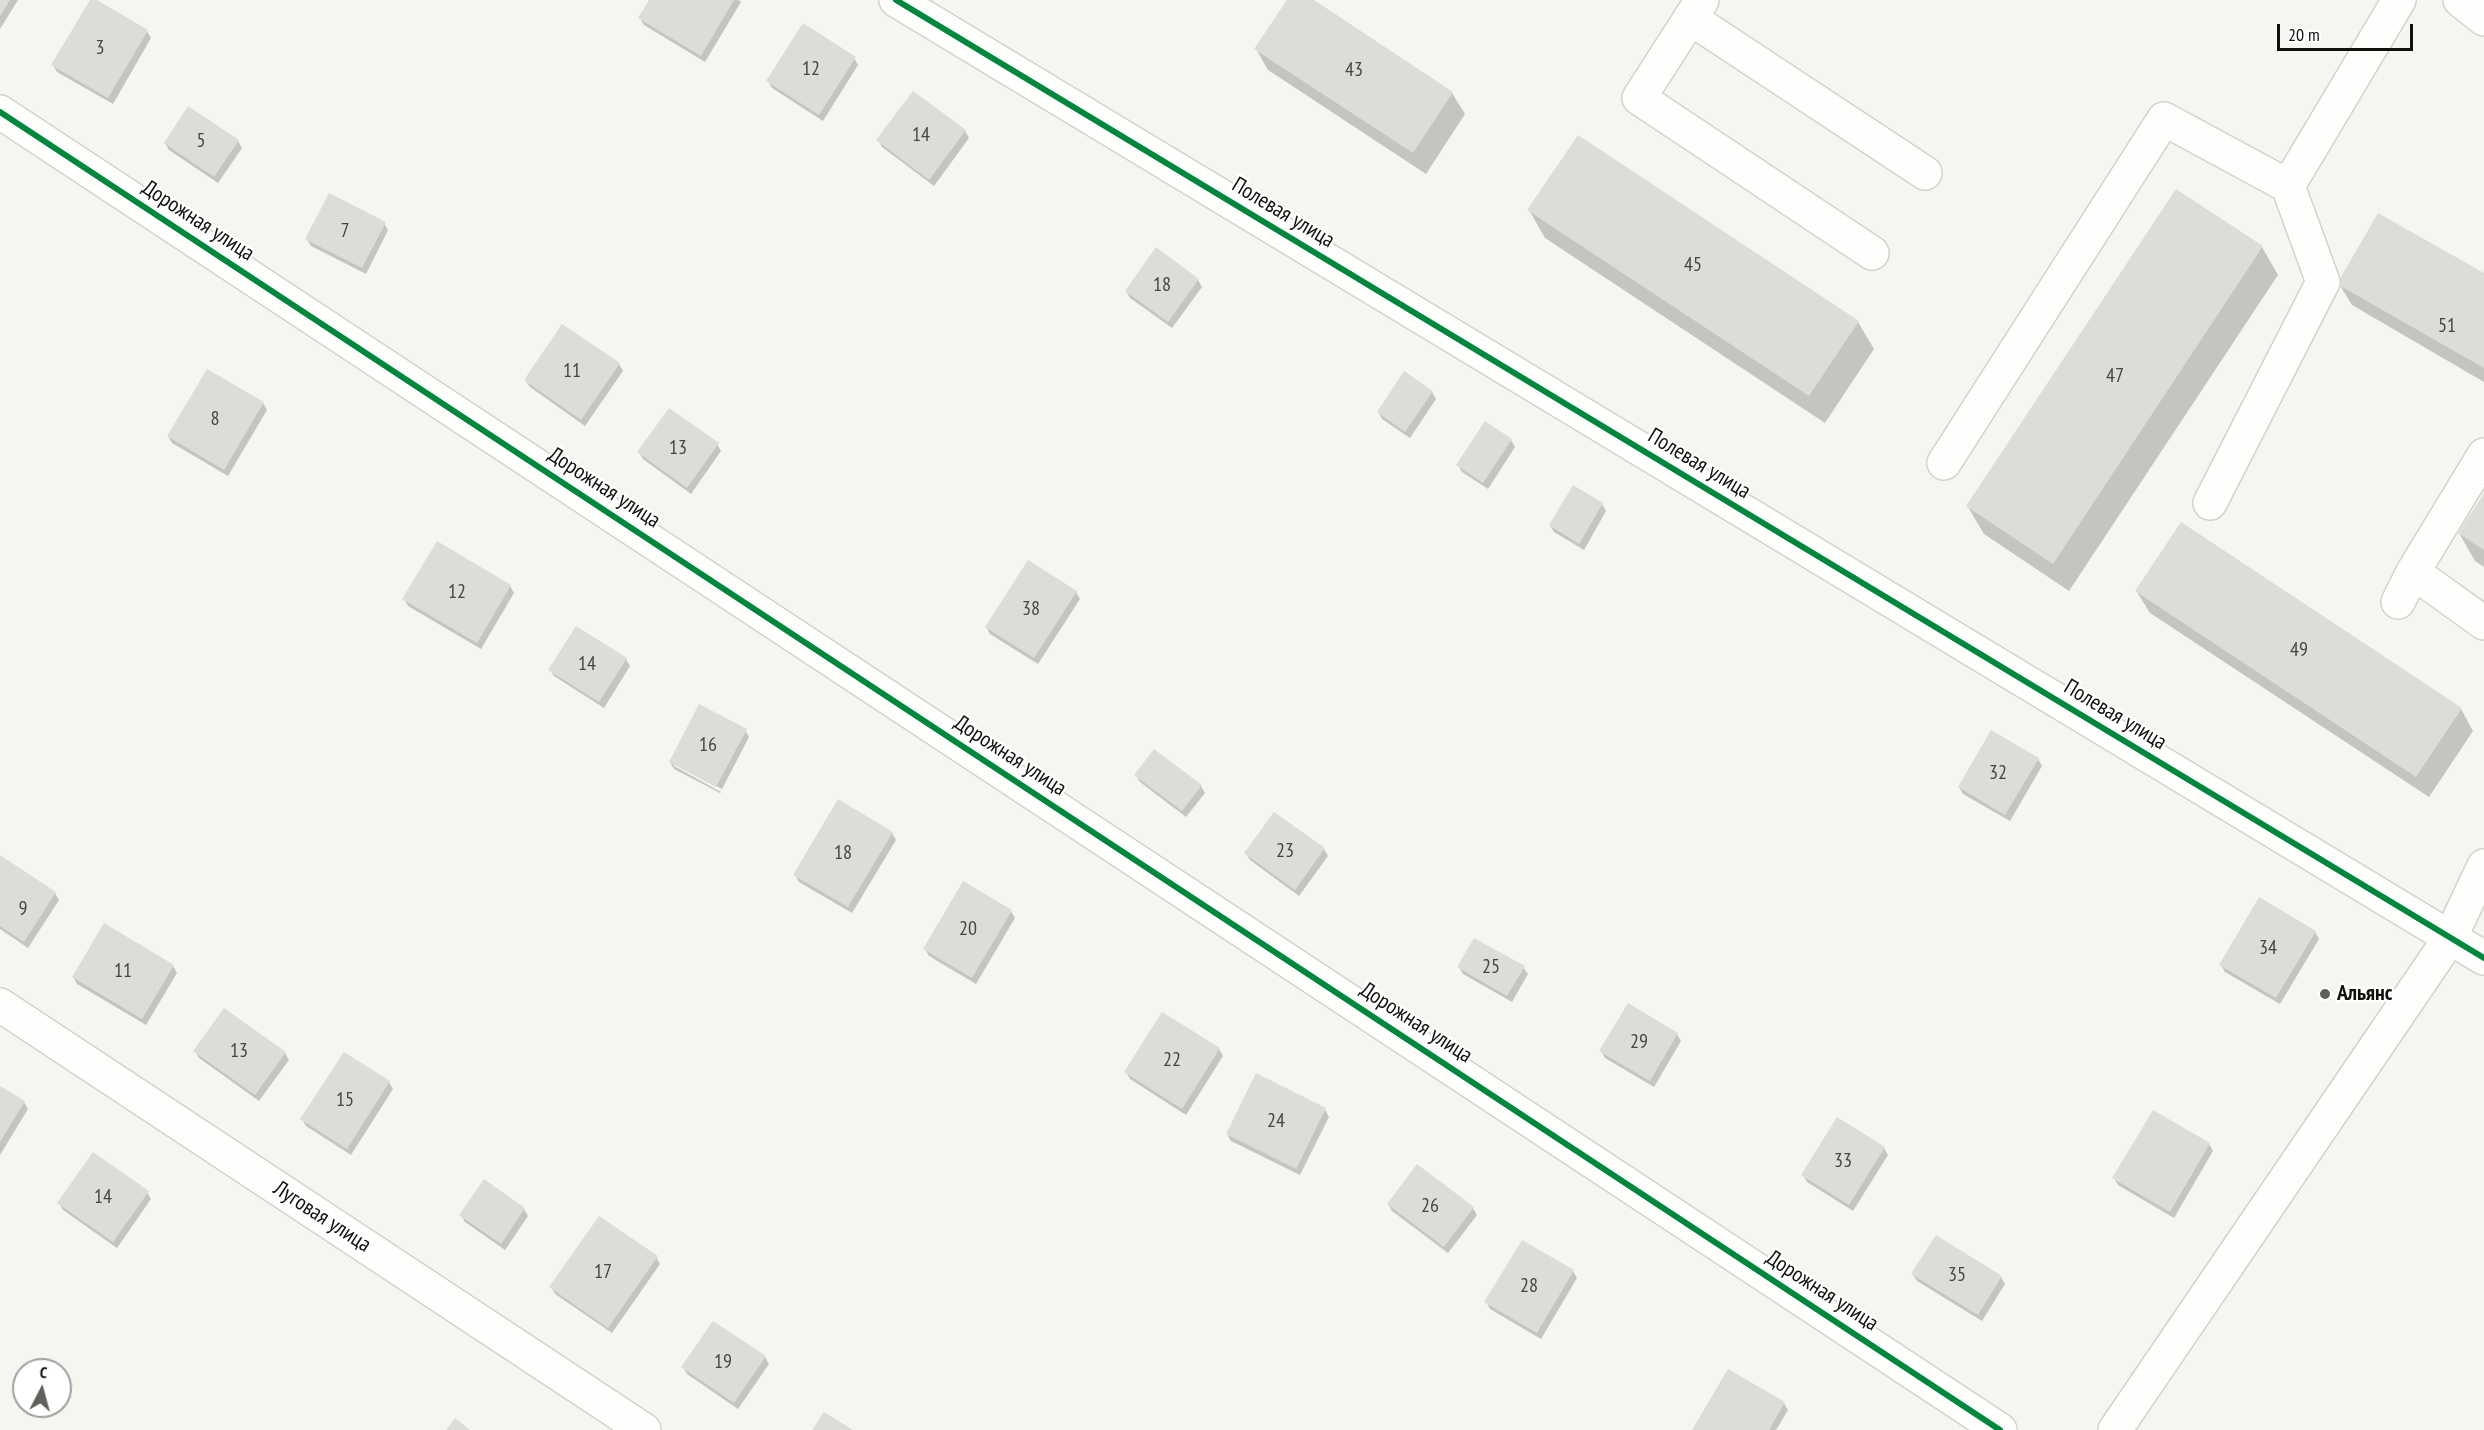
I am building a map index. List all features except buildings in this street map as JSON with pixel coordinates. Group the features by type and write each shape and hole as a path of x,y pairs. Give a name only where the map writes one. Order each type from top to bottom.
{"street":[{"name":"Полевая улица","path":"896,0 2484,958"},
{"path":"2288,186 2399,0"},
{"path":"2460,0 2484,19"},
{"path":"1872,253 1639,98 1696,9 1925,172"},
{"name":"Дорожная улица","path":"0,112 2000,1430"},
{"path":"1944,463 2164,119 2288,186 2323,282 2210,503"},
{"path":"2398,602 2413,572 2484,455"},
{"path":"2413,572 2484,624"},
{"path":"2115,1430 2450,938 2484,866"},
{"name":"Луговая улица","path":"0,1005 644,1430"}],"cycle path":[{"path":"896,0 2484,958"},
{"path":"0,112 2000,1430"}],"place":[{"name":"Альянс","path":"2325,994"}]}
